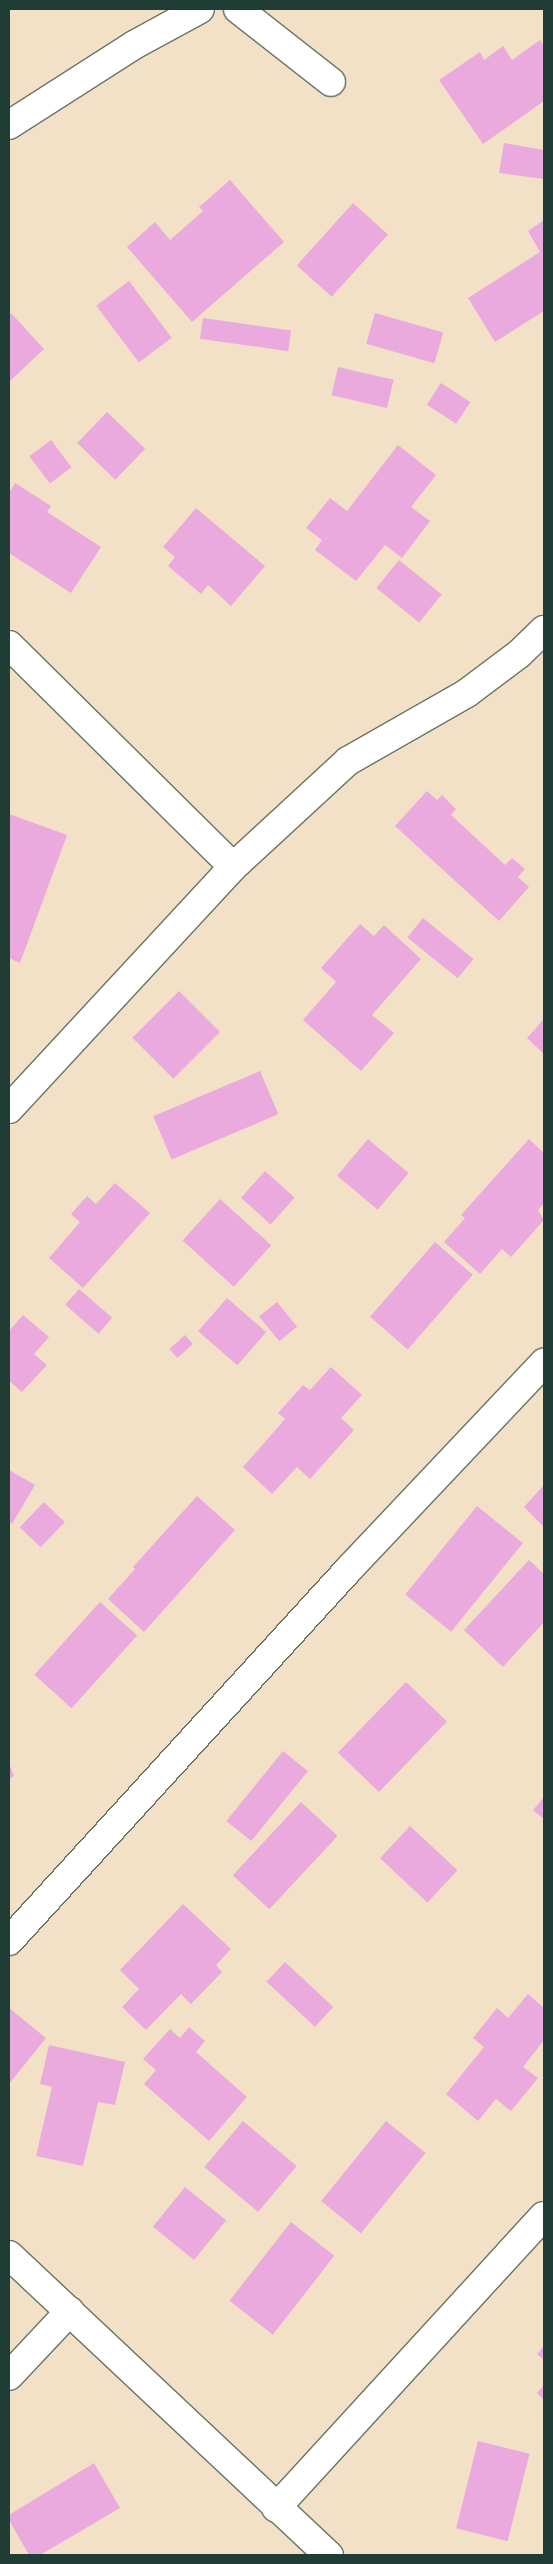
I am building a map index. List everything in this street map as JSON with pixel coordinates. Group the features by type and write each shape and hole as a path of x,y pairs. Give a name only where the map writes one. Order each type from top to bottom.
{"street":[{"path":"9,125 134,45 200,9"},
{"path":"238,9 331,82"},
{"path":"9,1109 233,867 348,761 467,693 519,654 544,630"},
{"path":"9,645 233,867"},
{"path":"9,1941 342,1576 544,1363"},
{"path":"276,2508 544,2216"},
{"path":"9,2255 328,2555"},
{"path":"9,2376 70,2311"}],"building":[{"path":"540,40 544,46 544,101 483,144 439,80 480,52 484,60 503,46 512,60"},
{"path":"504,143 544,150 544,179 499,173"},
{"path":"230,180 284,242 192,322 127,247 155,222 170,240 203,211 199,207"},
{"path":"353,203 388,234 332,297 297,265"},
{"path":"544,220 544,311 495,342 468,298 540,252 528,231"},
{"path":"129,281 172,338 139,362 96,306"},
{"path":"11,313 44,349 9,382 9,316"},
{"path":"375,313 443,333 434,363 366,344"},
{"path":"203,318 291,330 288,351 200,339"},
{"path":"338,367 394,380 387,408 331,395"},
{"path":"441,383 470,402 456,424 427,405"},
{"path":"107,412 145,449 115,480 77,443"},
{"path":"51,440 71,467 50,483 29,456"},
{"path":"398,445 436,475 411,507 430,521 402,558 385,545 356,581 315,550 322,540 306,528 330,498 347,511"},
{"path":"15,483 51,506 47,512 101,547 71,593 9,553 9,493"},
{"path":"196,508 265,566 231,606 208,585 201,594 168,566 175,557 163,547"},
{"path":"399,560 442,595 419,623 376,588"},
{"path":"427,791 437,800 442,795 456,809 451,815 505,865 512,858 525,869 518,877 529,887 499,921 395,826"},
{"path":"9,814 67,835 20,963 9,958"},
{"path":"423,918 474,959 458,978 407,937"},
{"path":"360,924 374,936 384,925 421,959 372,1015 394,1033 361,1071 303,1020 336,982 321,968"},
{"path":"179,991 220,1032 173,1079 132,1038"},
{"path":"544,1019 544,1054 527,1038"},
{"path":"260,1071 278,1114 172,1160 153,1116"},
{"path":"368,1139 409,1173 378,1210 337,1176"},
{"path":"529,1139 544,1153 544,1203 538,1210 544,1220 511,1257 502,1249 480,1274 444,1242 465,1218 461,1215"},
{"path":"265,1171 295,1198 271,1225 241,1198"},
{"path":"115,1183 150,1213 83,1288 49,1258 80,1222 71,1214 87,1196 96,1204"},
{"path":"220,1199 271,1245 234,1287 183,1241"},
{"path":"435,1242 473,1275 408,1350 370,1317"},
{"path":"79,1289 112,1318 98,1334 65,1305"},
{"path":"227,1298 266,1332 237,1365 198,1331"},
{"path":"277,1302 297,1327 279,1341 259,1316"},
{"path":"23,1315 49,1337 34,1354 47,1365 22,1392 9,1381 9,1331"},
{"path":"185,1335 193,1344 177,1358 169,1349"},
{"path":"331,1367 362,1395 341,1418 354,1430 310,1479 297,1467 272,1494 243,1467 285,1419 278,1413 303,1385 310,1390"},
{"path":"9,1470 35,1485 12,1524 9,1522"},
{"path":"544,1485 544,1527 524,1507"},
{"path":"197,1496 235,1530 144,1632 108,1599 135,1569 133,1567"},
{"path":"44,1502 65,1522 41,1547 20,1527"},
{"path":"477,1506 523,1543 451,1632 405,1595"},
{"path":"529,1560 544,1574 544,1622 503,1667 464,1630"},
{"path":"100,1602 137,1635 72,1708 34,1675"},
{"path":"406,1682 447,1722 379,1792 338,1752"},
{"path":"283,1751 308,1771 251,1841 226,1821"},
{"path":"9,1763 14,1776 9,1779"},
{"path":"544,1797 544,1819 533,1810"},
{"path":"301,1802 338,1836 269,1909 233,1875"},
{"path":"410,1826 458,1870 428,1903 380,1858"},
{"path":"183,1904 231,1949 216,1965 222,1972 191,2004 181,1994 146,2030 122,2007 139,1989 120,1970"},
{"path":"285,1962 333,2007 315,2027 267,1982"},
{"path":"528,1994 544,2008 544,2040 523,2067 538,2078 511,2111 496,2099 478,2121 446,2094 484,2047 473,2038 497,2008 508,2018"},
{"path":"9,2008 46,2038 9,2084"},
{"path":"189,2027 205,2041 196,2052 247,2097 209,2141 144,2084 156,2070 143,2059 170,2029 180,2038"},
{"path":"49,2045 125,2062 115,2105 98,2102 83,2166 36,2156 52,2087 40,2084"},
{"path":"243,2121 297,2166 258,2212 204,2167"},
{"path":"386,2121 426,2153 361,2233 321,2201"},
{"path":"185,2187 226,2220 194,2260 153,2227"},
{"path":"291,2222 334,2256 273,2335 229,2301"},
{"path":"544,2346 544,2360 537,2354"},
{"path":"544,2385 544,2400 537,2393"},
{"path":"478,2441 529,2454 508,2541 456,2528"},
{"path":"94,2463 120,2508 40,2555 29,2555 9,2520 9,2515"}]}
